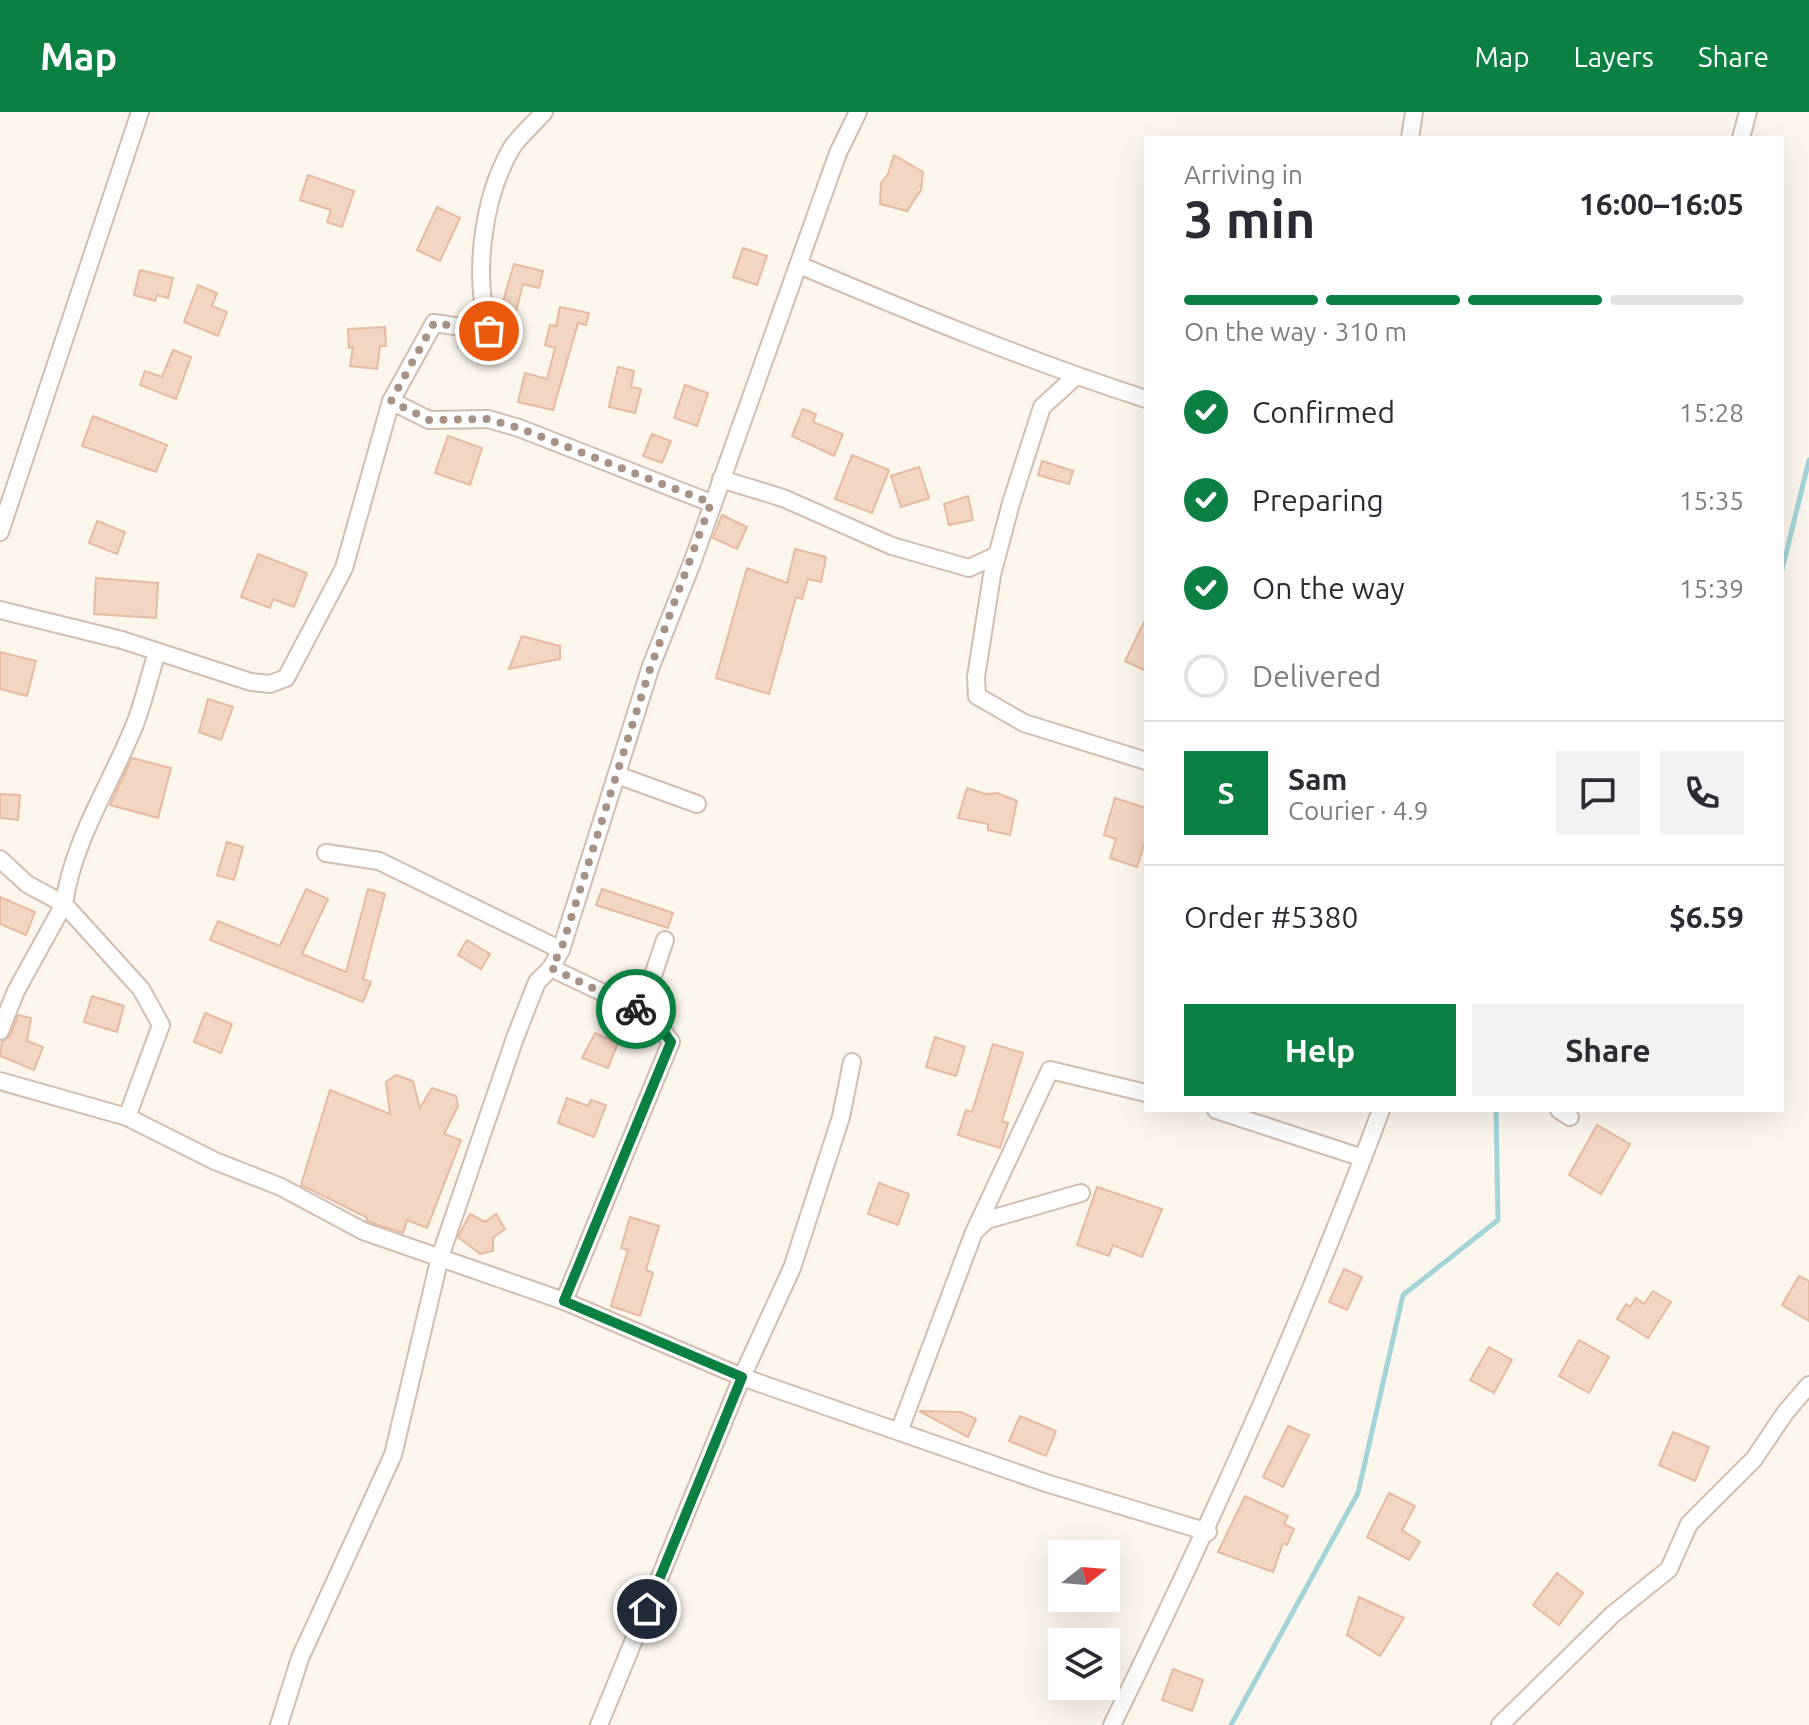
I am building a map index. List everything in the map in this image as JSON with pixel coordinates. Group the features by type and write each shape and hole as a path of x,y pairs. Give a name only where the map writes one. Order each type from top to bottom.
{"street":[{"path":"0,532 140,112"},
{"path":"0,610 122,640 251,682 270,684 286,678 344,568 391,401 434,323 489,331 484,312 482,236 513,147 544,112"},
{"path":"279,1725 300,1658 393,1455 440,1257 515,1038 537,982 551,968 561,950 651,666 838,153 858,112"},
{"path":"1410,136 1414,112"},
{"path":"1742,136 1748,112"},
{"path":"799,265 933,323 1009,348 1075,377 1144,398"},
{"path":"1075,377 1056,390 1042,407 997,555 976,677 977,696 1024,723 1144,760"},
{"path":"391,401 429,420 488,419 519,428 711,503"},
{"path":"721,479 809,508 892,546 969,568 990,592"},
{"path":"969,568 997,555"},
{"path":"0,1031 16,991 64,904 68,879 119,754 134,726 157,653"},
{"path":"617,775 697,804"},
{"path":"326,853 379,861 561,950"},
{"path":"0,859 27,884 64,904 141,989 161,1025 127,1117"},
{"path":"641,1011 665,940"},
{"path":"551,968 652,1016 671,1042 564,1301"},
{"path":"599,1725 742,1377 792,1268 841,1117 852,1062"},
{"path":"900,1429 974,1232 1050,1070 1144,1093"},
{"path":"0,1081 127,1117 215,1161 281,1187 363,1231 564,1301 742,1377 900,1429 1046,1483 1208,1532"},
{"path":"1222,1112 1363,1158"},
{"path":"1112,1725 1208,1532 1380,1112"},
{"path":"974,1232 987,1220 1081,1193"},
{"path":"1500,1725 1612,1615 1669,1569 1689,1524 1754,1459 1785,1413 1809,1385"}],"building":[{"path":"894,155 923,172 921,190 907,211 880,204 881,183 888,174"},
{"path":"308,175 354,191 342,227 327,222 331,210 300,200"},
{"path":"437,207 460,218 440,261 417,250"},
{"path":"743,248 767,256 757,285 733,277"},
{"path":"514,264 543,271 539,288 523,284 514,319 499,315"},
{"path":"140,270 173,278 168,298 157,295 155,301 134,295"},
{"path":"198,285 217,293 212,306 227,312 218,336 184,322"},
{"path":"560,307 589,313 586,325 578,323 553,410 518,402 525,373 547,379 555,348 545,345 550,325 556,326"},
{"path":"385,327 386,346 380,346 377,369 350,366 353,347 349,348 348,329"},
{"path":"173,350 191,357 176,399 140,385 145,371 162,377"},
{"path":"618,367 634,371 631,387 641,389 635,413 609,407"},
{"path":"685,385 708,393 697,426 674,418"},
{"path":"803,409 816,414 813,422 843,434 834,456 792,436"},
{"path":"93,416 167,445 156,472 82,446"},
{"path":"652,434 671,441 662,463 643,456"},
{"path":"448,436 482,448 470,485 435,473"},
{"path":"852,455 889,470 872,513 835,499"},
{"path":"1042,461 1073,471 1069,484 1038,475"},
{"path":"919,467 929,498 901,507 891,476"},
{"path":"968,496 973,520 949,525 944,504"},
{"path":"722,515 747,527 737,549 713,538"},
{"path":"97,521 125,532 117,554 89,543"},
{"path":"795,549 826,557 821,582 808,579 802,599 796,597 769,694 716,678 747,568 787,583"},
{"path":"258,554 307,573 294,607 273,599 270,608 241,597"},
{"path":"96,578 158,583 156,618 94,614"},
{"path":"1144,622 1144,670 1125,661"},
{"path":"522,636 560,646 560,659 509,669"},
{"path":"0,652 36,661 27,696 0,689"},
{"path":"208,699 233,707 221,740 199,732"},
{"path":"132,758 171,768 158,818 110,805"},
{"path":"967,788 985,794 997,793 1017,801 1010,835 988,830 988,824 958,818"},
{"path":"0,794 20,795 18,820 0,818"},
{"path":"1115,798 1144,807 1144,845 1137,867 1110,858 1116,839 1104,835"},
{"path":"227,842 243,847 234,880 217,875"},
{"path":"306,889 328,899 302,954 346,972 368,889 385,894 363,979 371,982 363,1002 210,940 218,921 280,946"},
{"path":"602,889 673,913 668,928 596,905"},
{"path":"0,897 35,912 26,935 0,924"},
{"path":"467,940 490,954 481,969 458,955"},
{"path":"92,996 124,1006 117,1032 84,1022"},
{"path":"205,1013 232,1024 221,1053 194,1042"},
{"path":"18,1015 31,1018 27,1041 43,1047 34,1070 0,1056 2,1042 10,1036"},
{"path":"595,1033 618,1043 608,1068 582,1058"},
{"path":"935,1037 965,1047 956,1076 926,1067"},
{"path":"993,1044 1023,1053 1002,1121 1008,1123 1000,1148 958,1135 966,1110 972,1112"},
{"path":"396,1075 413,1081 420,1108 432,1088 456,1096 458,1106 444,1134 461,1140 427,1228 407,1220 403,1233 367,1221 366,1217 301,1185 330,1090 390,1114 386,1082"},
{"path":"567,1098 588,1106 591,1100 606,1105 594,1137 558,1123"},
{"path":"1597,1125 1630,1144 1601,1194 1569,1175"},
{"path":"879,1183 909,1194 898,1225 868,1214"},
{"path":"1097,1187 1162,1209 1142,1257 1113,1245 1109,1256 1077,1245"},
{"path":"470,1214 485,1222 496,1214 505,1229 493,1238 493,1251 480,1254 458,1237"},
{"path":"630,1217 659,1226 646,1270 653,1273 640,1316 611,1306 628,1250 621,1248"},
{"path":"1344,1269 1362,1277 1347,1310 1329,1302"},
{"path":"1799,1276 1809,1281 1809,1321 1782,1305"},
{"path":"1653,1291 1671,1302 1648,1338 1617,1319 1626,1304 1630,1307 1636,1298 1644,1304"},
{"path":"1579,1340 1609,1357 1589,1393 1559,1376"},
{"path":"1489,1347 1512,1360 1494,1393 1470,1380"},
{"path":"919,1411 961,1412 976,1419 968,1437"},
{"path":"1020,1416 1056,1431 1046,1456 1009,1441"},
{"path":"1288,1426 1309,1435 1283,1487 1263,1477"},
{"path":"1673,1432 1709,1447 1695,1481 1659,1465"},
{"path":"1389,1493 1415,1506 1402,1530 1420,1542 1409,1560 1367,1537"},
{"path":"1245,1496 1288,1516 1284,1524 1294,1529 1287,1545 1283,1543 1273,1572 1218,1552"},
{"path":"1557,1573 1583,1593 1559,1625 1533,1605"},
{"path":"1359,1597 1404,1618 1380,1656 1347,1635"},
{"path":"1173,1669 1203,1680 1192,1711 1162,1700"}],"waterway":[{"path":"1784,562 1809,460"},
{"path":"1231,1725 1358,1493 1403,1295 1498,1220 1496,1112"}],"way so far":[{"path":"489,331 434,323 428,329 403,386 391,401 429,420 488,419 519,428 711,503 692,563 651,666 561,950 551,968 636,1009"}],"route":[{"path":"636,1009 652,1016 671,1042 564,1301 742,1377 647,1609"}]}
